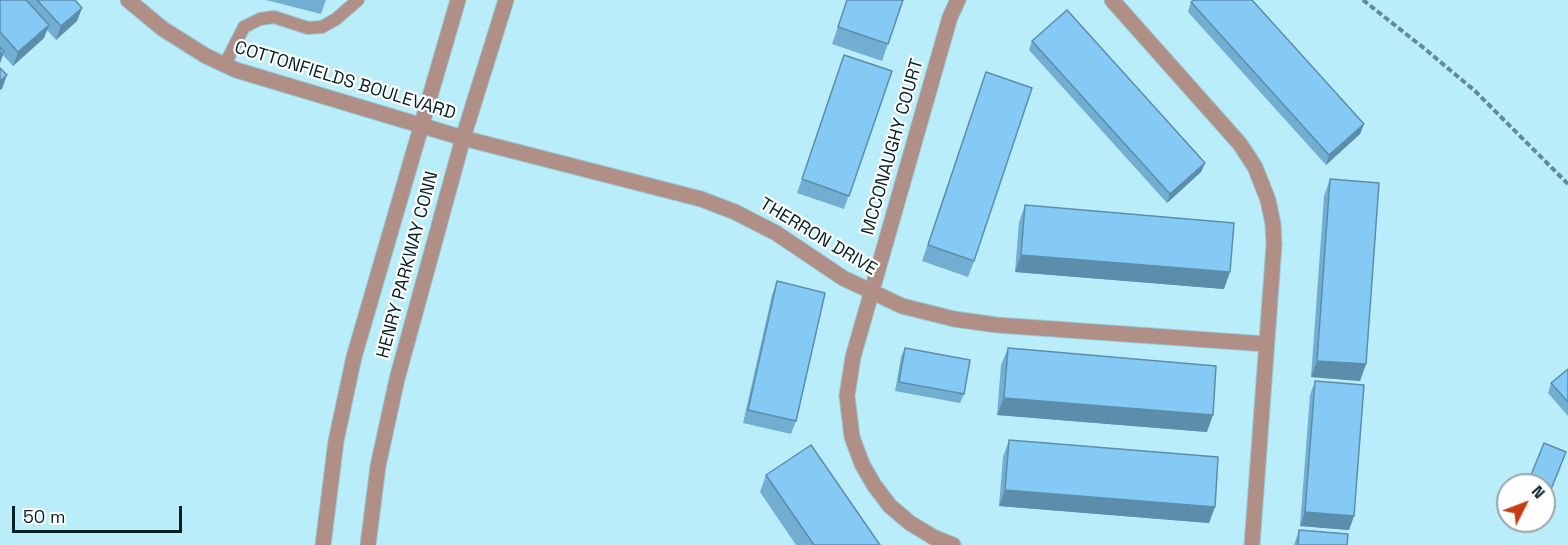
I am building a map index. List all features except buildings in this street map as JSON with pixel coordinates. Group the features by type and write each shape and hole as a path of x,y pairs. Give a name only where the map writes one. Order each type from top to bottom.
{"street":[{"name":"COTTONFIELDS BOULEVARD","path":"128,0 163,29 206,56 236,70 463,138"},
{"name":"HENRY PARKWAY CONN","path":"323,545 336,441 354,357 458,0"},
{"name":"HENRY PARKWAY CONN","path":"368,545 378,466 397,379 463,138 506,0"},
{"name":"MCCONAUGHY COURT","path":"953,545 921,530 890,506 867,474 856,450 848,411 848,382 853,357 950,17 958,0"},
{"path":"1112,0 1240,144 1258,174 1268,200 1273,233 1252,545"},
{"name":"THERRON DRIVE","path":"463,138 718,205 754,221 825,267 872,292 902,306 938,316 972,322 1266,344"}],"lane":[{"path":"225,64 244,27 260,19 274,17 308,28 322,27 336,19 358,0"}],"path":[{"path":"1363,0 1475,91 1568,184"}]}
